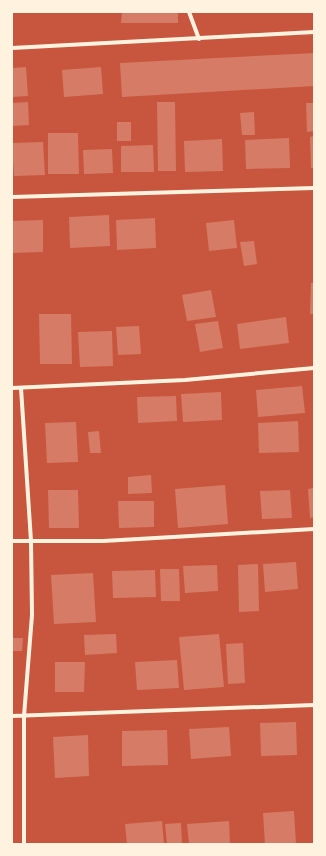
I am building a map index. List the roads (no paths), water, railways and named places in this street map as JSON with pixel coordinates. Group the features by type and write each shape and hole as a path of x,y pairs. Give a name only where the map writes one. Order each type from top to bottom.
{"street":[{"path":"189,12 199,39"},
{"path":"12,48 314,32"},
{"path":"12,197 314,188"},
{"path":"12,388 185,380 314,368"},
{"path":"21,388 31,542 32,615 24,716 24,844"},
{"path":"12,541 31,542 103,540 314,529"},
{"path":"12,716 314,705"}]}
